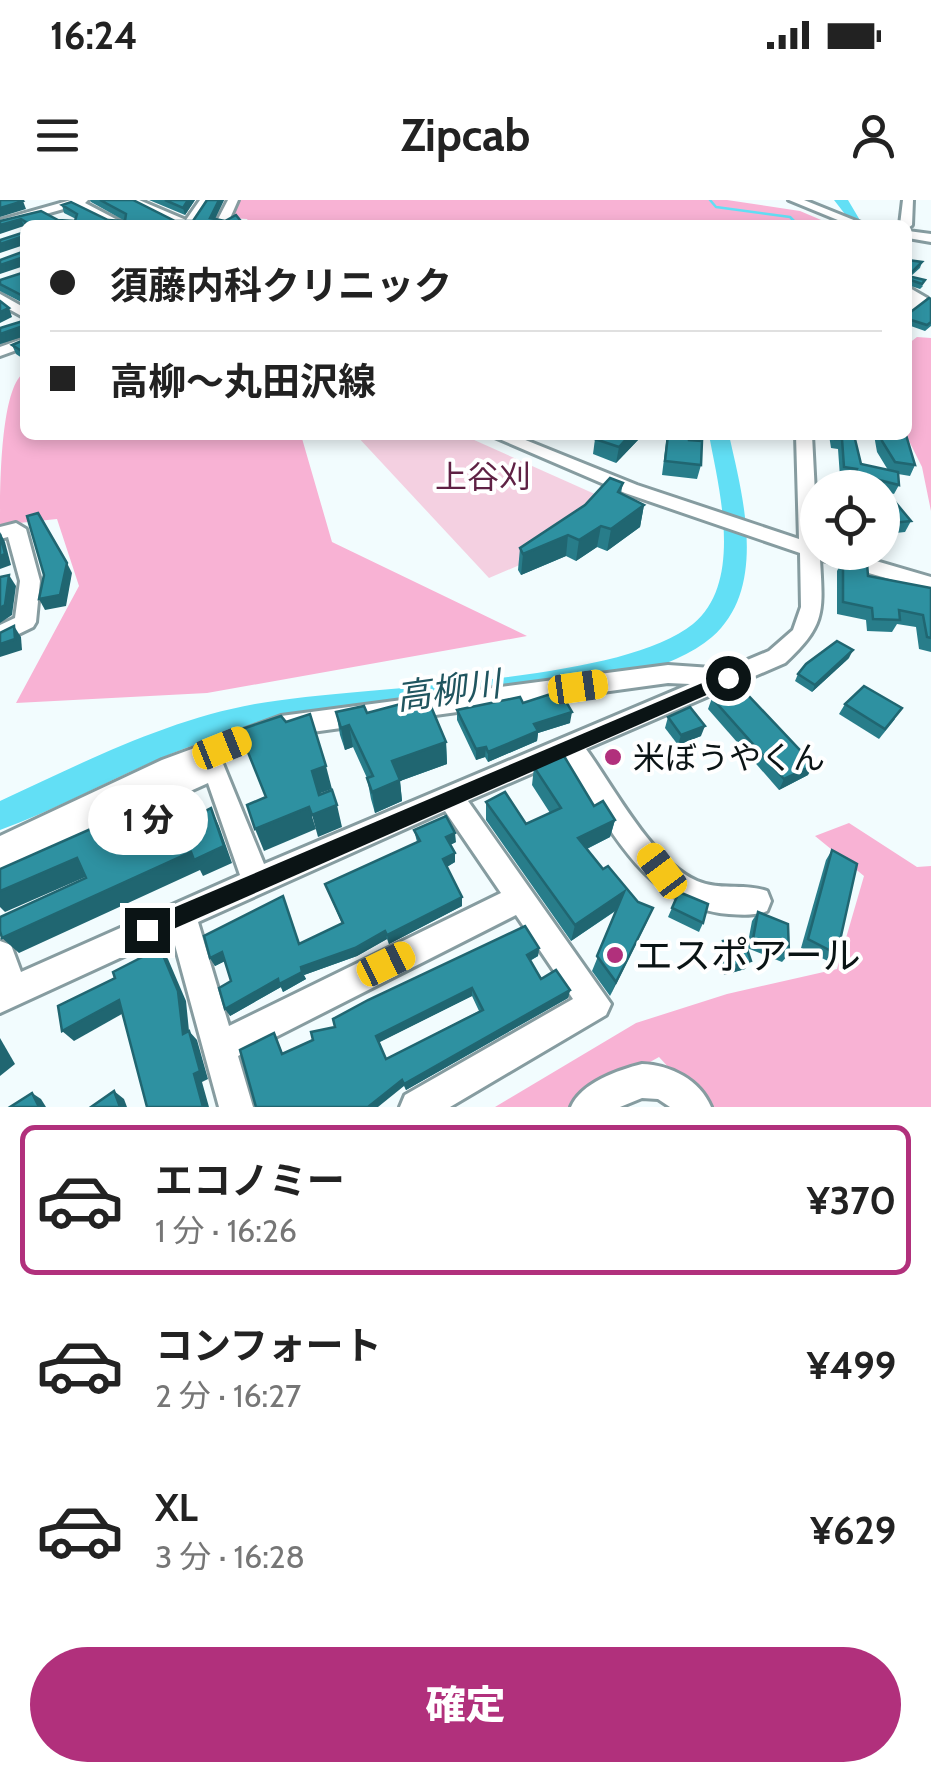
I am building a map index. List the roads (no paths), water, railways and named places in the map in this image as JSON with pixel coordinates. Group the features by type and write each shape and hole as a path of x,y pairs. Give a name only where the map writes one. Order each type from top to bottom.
{"street":[{"path":"24,200 58,218"},
{"path":"130,200 176,220"},
{"path":"794,200 841,220"},
{"path":"21,220 79,201 113,220"},
{"path":"0,213 13,223"},
{"path":"0,298 15,325"},
{"path":"511,440 719,520 800,546"},
{"path":"805,440 808,470"},
{"path":"0,533 16,529 30,581 25,622 0,636"},
{"path":"0,956 7,994 181,914 777,657 802,634 812,607 815,570"},
{"path":"882,570 931,584"},
{"path":"0,579 26,572"},
{"path":"0,849 172,768 281,726 668,674 728,678"},
{"path":"570,746 662,871 678,885 706,896 757,901"},
{"path":"0,870 74,830 216,768 257,882"},
{"path":"417,1107 595,1004 450,797"},
{"path":"219,1048 520,898"},
{"path":"181,914 236,1107"},
{"path":"588,1107 628,1083 647,1080 666,1082 694,1107"}],"waterway":[{"path":"710,200 716,207 793,220"},
{"name":"高柳川","path":"841,200 854,220"},
{"name":"高柳川","path":"0,816 156,746 220,724 298,709 559,678 620,666 670,650 703,630 719,610 729,588 735,537 720,440"}],"place":[{"name":"米ぼうやくん","path":"613,757"},
{"name":"エスポアール","path":"615,955"}],"district":[{"name":"上谷刈","path":"483,476"}]}
